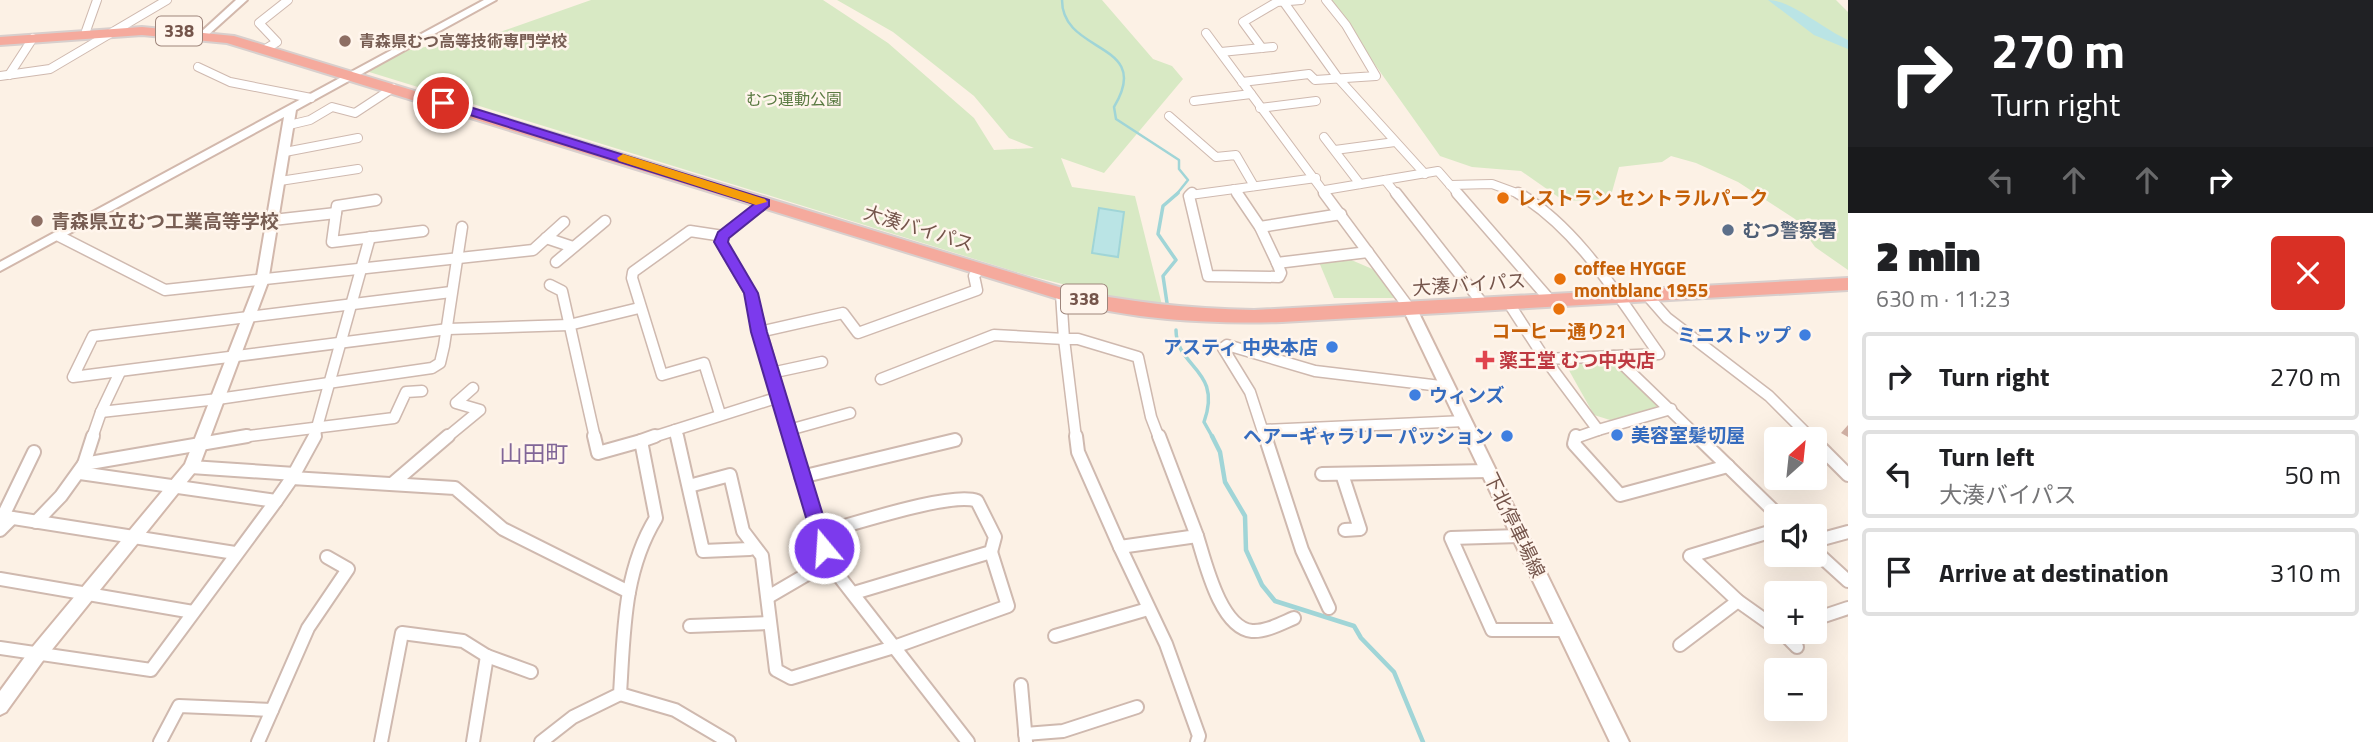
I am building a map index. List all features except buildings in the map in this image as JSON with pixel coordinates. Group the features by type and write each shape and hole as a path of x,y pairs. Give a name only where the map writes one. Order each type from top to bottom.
{"highway":[{"name":"大湊バイパス","path":"0,41 118,28 204,34 267,48 1061,294 1138,310 1224,318 1848,284"}],"street":[{"path":"86,31 97,0"},
{"path":"4,76 50,69 167,0"},
{"path":"204,34 242,0"},
{"path":"267,48 277,42 259,23 288,0"},
{"path":"0,267 491,0"},
{"path":"1262,48 1243,22 1283,1 1301,0"},
{"path":"1242,82 1309,74 1315,80 1376,76 1346,25 1326,0"},
{"path":"1283,1 1338,78 1425,174"},
{"path":"1206,33 1325,190 1410,309"},
{"path":"4,76 33,38"},
{"path":"1221,52 1273,47"},
{"path":"198,67 230,82 311,98"},
{"path":"289,125 310,120 332,107 355,113 393,88"},
{"path":"1194,101 1251,94"},
{"path":"1261,108 1316,101"},
{"path":"0,706 36,656 191,467 203,442 262,282 290,110"},
{"path":"1169,116 1216,157 1236,155 1254,186"},
{"path":"1324,137 1360,184"},
{"path":"285,152 358,138"},
{"path":"1335,150 1395,142"},
{"path":"280,181 358,169"},
{"path":"1325,190 1437,172 1550,300"},
{"path":"1234,189 1260,228 1281,273 1279,277 1208,276 1189,196 1234,189 1254,186 1316,178"},
{"path":"1385,180 1483,304"},
{"path":"1450,185 1476,181 1500,185 1519,193 1571,236 1659,354 1545,359"},
{"path":"376,200 337,206 332,242 423,231"},
{"path":"764,203 723,236 721,242 751,293 759,332 828,562 968,742"},
{"path":"273,220 336,213"},
{"path":"1260,228 1341,214"},
{"path":"556,262 605,221"},
{"path":"59,236 165,290 262,282 456,256 533,250 564,222"},
{"path":"101,412 218,399 432,368 440,363 448,329 462,227"},
{"path":"720,414 704,363 662,375 651,334 644,326 633,272 690,231 723,236"},
{"path":"0,648 36,656 150,670 294,476 318,429 370,237"},
{"path":"546,238 573,247"},
{"path":"1277,263 1368,252"},
{"path":"759,332 843,313 858,333 977,290 974,276 979,268"},
{"path":"550,285 562,291 598,453 779,397"},
{"path":"451,292 93,336 73,377 448,329 569,325 639,308"},
{"path":"1061,294 1063,339 1078,452 1147,608 1166,644 1181,693 1199,736 1197,742"},
{"path":"1646,294 1667,318 1769,396 1799,427"},
{"path":"1508,302 1545,359 1598,430"},
{"name":"下北停車場線","path":"1410,309 1620,742"},
{"path":"881,379 994,335 1078,339 1138,357 1151,417 1225,612 1238,625 1252,631 1294,618"},
{"path":"1329,608 1302,550 1250,393 1223,348 1227,345 1315,371 1449,387"},
{"path":"1614,356 1767,504"},
{"path":"771,373 822,362"},
{"path":"36,522 82,468 101,412 120,372"},
{"path":"392,484 480,410 456,403 473,388"},
{"path":"82,468 203,442 394,418 406,392 422,391"},
{"path":"1671,409 1576,436 1574,444 1620,495 1728,466"},
{"path":"789,430 850,413"},
{"path":"1263,430 1465,421"},
{"path":"675,430 703,551 750,548 762,556 776,670 791,678 894,647 1009,606 991,552 995,537 977,501 967,497 820,533"},
{"path":"801,477 955,440"},
{"path":"620,694 629,592 642,537 656,519 641,441"},
{"path":"0,530 34,452"},
{"path":"1827,455 1848,475"},
{"path":"191,467 455,488 503,529 629,592"},
{"path":"82,468 276,501"},
{"path":"1322,474 1489,471"},
{"path":"1342,474 1360,529 1345,530"},
{"path":"689,486 730,475 750,548"},
{"path":"5,517 235,553"},
{"path":"1827,538 1848,532"},
{"path":"1764,534 1690,556 1738,601 1764,619"},
{"path":"1120,547 1197,536"},
{"path":"1520,536 1451,538 1492,630 1565,630"},
{"path":"854,593 991,552"},
{"path":"258,742 308,628 348,569 327,557"},
{"path":"768,597 828,562"},
{"path":"1827,562 1848,581"},
{"path":"0,579 193,612"},
{"path":"1680,645 1738,601"},
{"path":"1055,636 1147,608"},
{"path":"1827,615 1848,608"},
{"path":"690,626 769,623"},
{"path":"381,742 402,633 463,641 487,656 531,672"},
{"path":"1794,644 1797,647"},
{"path":"473,742 487,656"},
{"path":"1021,685 1025,738 1063,732 1137,707"},
{"path":"541,742 573,717 620,694 675,710 729,742"},
{"path":"160,742 179,706 272,710"}],"green space":[{"name":"むつ運動公園","path":"591,0 823,0 888,43 974,118 994,150 1034,148 1009,138 974,96 893,32 837,0 1102,0 1153,59 1172,66 1183,79 1104,173 1061,158 1072,187 1135,196 1162,305 1113,297 1023,274 366,71 400,52 500,32"},
{"path":"1329,0 1836,0 1848,12 1848,270 1815,247 1795,219 1738,182 1696,163 1671,156 1662,162 1619,167 1610,199 1564,201 1521,171 1472,167 1440,156"},
{"path":"1349,259 1377,271 1396,298 1334,298 1319,262"},
{"path":"1609,362 1617,364 1657,402 1656,409 1610,420 1594,415 1566,365"}],"water":[{"path":"1099,208 1124,212 1118,257 1092,253"}],"waterway":[{"path":"1062,0 1066,18 1076,31 1103,49 1123,70 1123,86 1114,107 1116,119 1179,160 1179,169 1188,180 1177,194"},
{"path":"1774,0 1819,32 1848,45"},
{"path":"1167,303 1163,276 1176,260 1158,234 1163,206 1177,194"},
{"path":"1176,330 1183,353 1197,370 1208,391 1204,422 1213,438"},
{"path":"1213,438 1220,452 1225,482 1245,516 1246,550 1262,585 1275,601 1354,626 1361,638 1394,672 1423,742"}],"slow traffic":[{"path":"623,158 760,202"}],"place":[{"name":"青森県むつ高等技術専門学校","path":"345,41"},
{"name":"レストラン セントラルパーク","path":"1503,198"},
{"name":"青森県立むつ工業高等学校","path":"37,221"},
{"name":"むつ警察署","path":"1728,230"},
{"name":"coffee HYGGE montblanc 1955","path":"1560,279"},
{"name":"コーヒー通り21","path":"1559,309"},
{"name":"ミニストップ","path":"1805,335"},
{"name":"アスティ 中央本店","path":"1332,347"},
{"name":"薬王堂 むつ中央店","path":"1485,360"},
{"name":"ウィンズ","path":"1415,395"},
{"name":"美容室髪切屋","path":"1617,435"},
{"name":"ヘアーギャラリー パッション","path":"1507,436"}],"district":[{"name":"山田町","path":"534,454"}],"route":[{"path":"443,103 764,203 723,236 721,242 751,293 759,332 824,548"}]}
